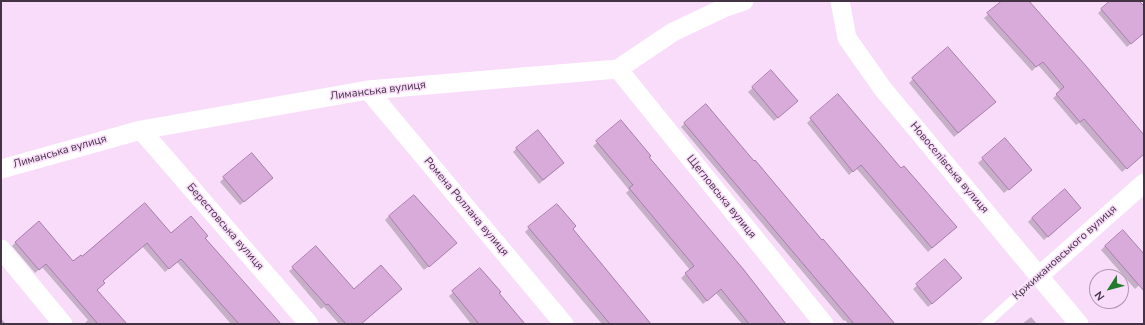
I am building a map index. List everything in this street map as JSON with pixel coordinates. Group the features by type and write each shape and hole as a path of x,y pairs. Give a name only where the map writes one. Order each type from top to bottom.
{"street":[{"name":"Лиманська вулиця","path":"1,169 141,130 368,90 618,69 673,32 726,7 744,1"},
{"name":"Новоселівська вулиця","path":"840,1 847,38 883,89 1079,324"},
{"name":"Щегловська вулиця","path":"618,69 824,324"},
{"name":"Ромена Роллана вулиця","path":"368,90 564,324"},
{"name":"Берестовська вулиця","path":"141,130 309,324"},
{"name":"Кржижановського вулиця","path":"1039,276 1144,183"},
{"path":"1,249 63,324"}],"lane":[{"name":"Кржижановського вулиця","path":"986,324 1039,276"}],"building":[{"path":"1002,1 1029,1 1144,135 1144,154 1127,169 1084,119 1080,122 1056,94 1064,87 1043,62 1036,67 987,13"},
{"path":"1110,1 1139,1 1144,6 1144,33 1131,44 1101,9"},
{"path":"948,47 996,102 958,133 912,78"},
{"path":"771,70 798,101 778,118 752,87"},
{"path":"838,94 901,168 904,166 957,227 932,248 861,165 853,172 810,118"},
{"path":"706,104 895,324 854,324 684,123"},
{"path":"621,120 651,156 649,157 744,270 786,324 749,324 721,289 707,301 685,273 694,266 629,188 633,185 596,141"},
{"path":"538,130 564,163 543,180 516,148"},
{"path":"1005,138 1032,170 1009,190 982,158"},
{"path":"252,153 273,178 244,202 223,177"},
{"path":"1065,189 1081,208 1048,237 1032,218"},
{"path":"414,195 457,243 429,267 389,216"},
{"path":"145,203 171,233 191,216 208,236 205,238 281,324 239,324 181,259 169,269 147,243 103,281 105,283 97,290 127,324 98,324 46,264 39,270 15,242 39,221 73,261 81,255 82,256"},
{"path":"557,204 576,226 573,229 651,324 610,324 528,227"},
{"path":"1123,230 1144,254 1144,291 1129,274 1129,269 1125,269 1105,246"},
{"path":"316,246 354,289 381,265 402,289 361,324 346,324 328,304 326,305 292,267"},
{"path":"945,259 962,278 932,304 916,284"},
{"path":"480,268 501,292 499,293 525,324 479,324 452,291"}]}
